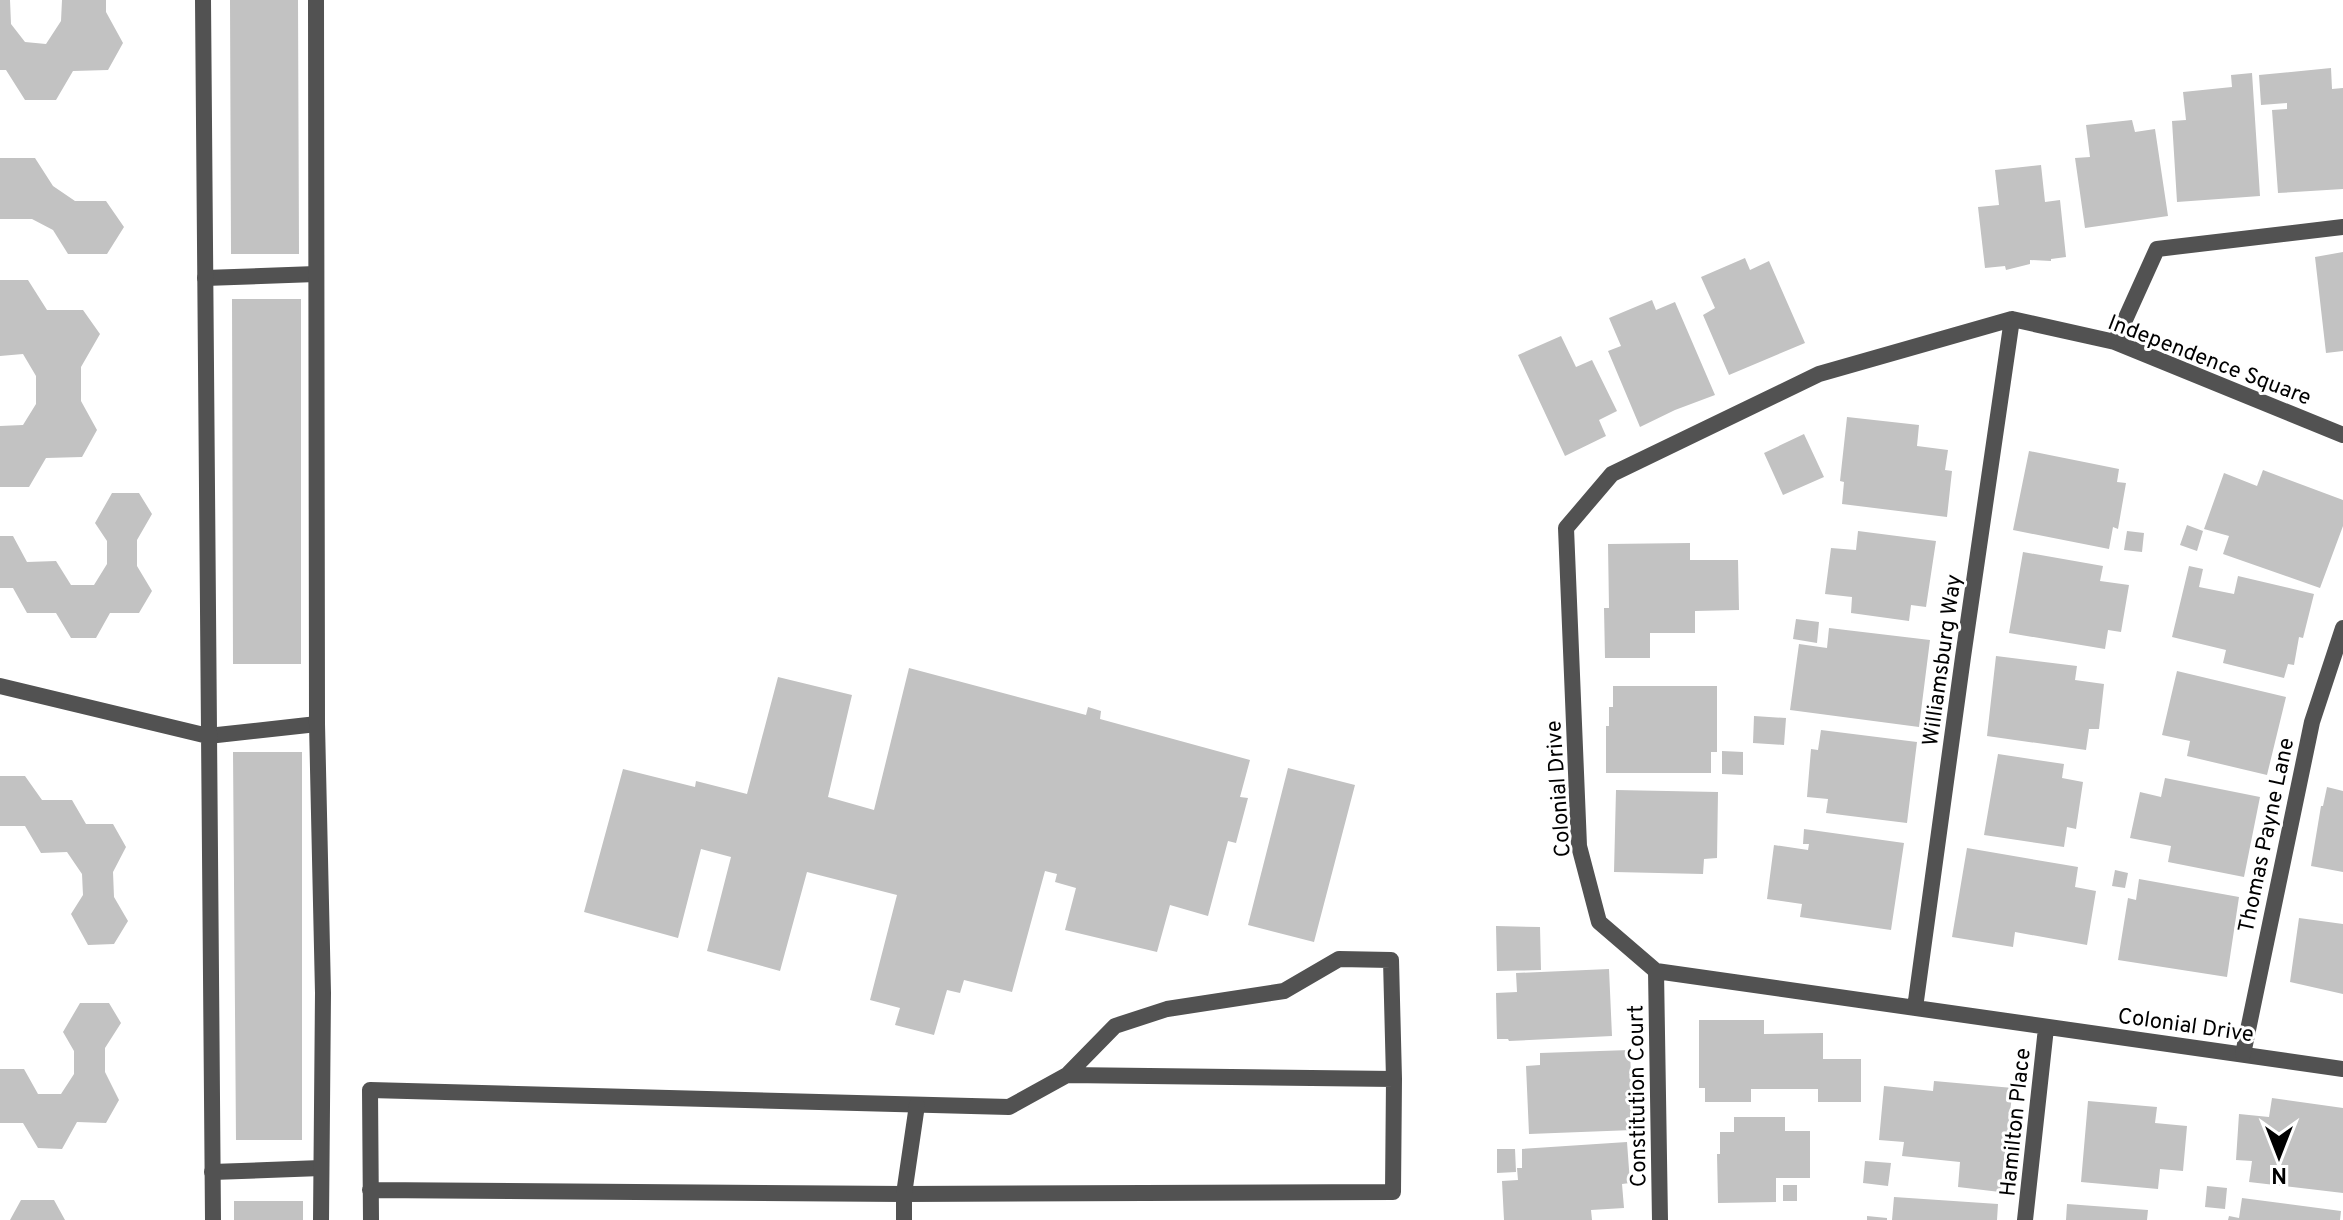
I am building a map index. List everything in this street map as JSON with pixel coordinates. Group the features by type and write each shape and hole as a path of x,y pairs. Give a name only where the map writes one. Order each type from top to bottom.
{"street":[{"path":"203,0 213,1220"},
{"path":"316,0 317,724 323,993 321,1220"},
{"path":"2115,342 2157,249 2343,227"},
{"path":"205,278 316,274"},
{"name":"Independence Square","path":"2012,319 2115,342 2343,435"},
{"name":"Colonial Drive","path":"2012,319 1819,374 1612,474 1566,528 1579,846 1599,922 1656,971 2343,1069"},
{"name":"Williamsburg Way","path":"1915,1008 2012,319"},
{"name":"Thomas Payne Lane","path":"2243,1054 2312,722 2343,628"},
{"path":"0,686 208,736 317,724"},
{"path":"370,1190 904,1194 1393,1192 1391,960 1339,959 1284,991 1167,1009 1115,1026 1067,1075 1009,1107 370,1090 370,1190 371,1220"},
{"name":"Constitution Court","path":"1656,971 1660,1220"},
{"name":"Hamilton Place","path":"2025,1220 2046,1028"},
{"path":"1067,1075 1394,1079"},
{"path":"904,1220 904,1194 917,1105"},
{"path":"212,1172 321,1168"}],"building":[{"path":"0,0 10,0 11,24 25,42 46,44 61,21 62,0 106,0 106,12 123,43 108,70 73,71 56,100 25,100 6,70 0,70"},
{"path":"230,0 298,0 299,254 231,254"},
{"path":"2331,68 2332,89 2343,88 2343,189 2278,193 2272,110 2287,109 2287,103 2261,105 2259,75"},
{"path":"2252,73 2260,196 2177,202 2172,121 2186,120 2183,92 2232,87 2231,75"},
{"path":"2132,120 2135,132 2155,129 2168,216 2085,228 2075,158 2090,157 2086,125"},
{"path":"0,158 35,158 53,186 75,201 106,201 124,227 107,254 68,254 53,230 32,219 0,219"},
{"path":"2041,165 2045,202 2060,200 2066,257 2051,261 2030,260 2030,264 2006,270 2005,266 1985,268 1978,207 1999,205 1995,170"},
{"path":"2343,252 2343,351 2326,353 2315,257"},
{"path":"1745,258 1750,270 1769,261 1805,343 1729,375 1703,315 1715,308 1701,277"},
{"path":"0,280 28,280 47,310 83,310 100,334 81,367 81,401 97,430 82,457 46,458 29,487 0,487 0,426 23,425 36,404 36,376 23,354 0,356"},
{"path":"232,299 301,299 301,664 233,664"},
{"path":"1652,300 1656,310 1675,302 1715,395 1640,427 1608,351 1621,346 1609,318"},
{"path":"1561,336 1576,367 1592,360 1617,411 1599,420 1606,436 1565,456 1518,355"},
{"path":"1847,417 1919,425 1917,446 1948,450 1945,470 1952,471 1947,517 1842,504 1844,482 1840,481"},
{"path":"1804,434 1824,477 1783,495 1764,453"},
{"path":"2029,451 2119,469 2117,482 2126,483 2118,529 2113,527 2109,549 2013,530"},
{"path":"2263,470 2343,500 2343,526 2320,588 2223,554 2229,536 2204,529 2224,473 2257,486"},
{"path":"112,493 139,493 152,514 137,540 137,566 152,591 139,613 110,613 96,638 71,638 56,613 27,613 13,588 0,588 0,536 13,536 27,562 56,561 71,585 94,585 107,564 107,541 95,523"},
{"path":"2187,525 2203,531 2197,551 2180,545"},
{"path":"1858,531 1936,541 1926,607 1911,605 1909,621 1851,613 1852,597 1825,594 1831,548 1856,550"},
{"path":"2127,531 2144,533 2142,552 2124,550"},
{"path":"1690,543 1690,560 1738,560 1739,610 1695,611 1695,633 1650,633 1650,658 1605,658 1604,608 1609,608 1608,544"},
{"path":"2023,552 2103,566 2100,581 2129,585 2121,632 2108,630 2105,649 2009,633"},
{"path":"2189,566 2203,569 2199,587 2234,594 2238,576 2314,594 2303,638 2299,637 2294,665 2288,664 2284,678 2223,663 2226,650 2172,637"},
{"path":"1796,619 1819,622 1817,643 1793,639"},
{"path":"1829,628 1930,640 1919,727 1790,710 1799,644 1827,648"},
{"path":"1996,656 2077,666 2075,680 2104,684 2099,729 2089,729 2086,750 1987,736"},
{"path":"909,668 1086,715 1088,707 1101,711 1100,719 1250,760 1240,797 1248,798 1236,843 1228,841 1208,916 1170,905 1157,952 1065,930 1076,888 1055,882 1057,874 1045,871 1012,992 964,980 960,993 947,990 934,1035 895,1025 900,1008 870,1000 897,895 807,872 780,971 707,951 731,857 701,849 678,938 584,912 623,769 695,787 696,781 747,794 778,677 852,695 828,797 874,810"},
{"path":"2177,671 2286,697 2267,775 2187,756 2190,741 2162,735"},
{"path":"1613,686 1717,686 1717,752 1711,752 1711,773 1606,773 1606,726 1609,726 1609,707 1613,707"},
{"path":"1754,716 1786,718 1784,745 1753,743"},
{"path":"1821,730 1917,742 1907,823 1826,813 1828,799 1807,797 1811,749 1818,750"},
{"path":"1722,751 1743,752 1743,775 1722,774"},
{"path":"233,752 302,752 302,1140 236,1140"},
{"path":"1998,754 2064,764 2062,778 2083,782 2076,829 2067,827 2064,847 1984,835"},
{"path":"1288,768 1355,785 1314,942 1248,925"},
{"path":"0,776 25,776 42,800 72,800 86,824 113,824 126,847 113,872 114,897 128,921 114,944 88,945 71,914 83,895 82,874 67,852 41,853 25,826 0,826"},
{"path":"2165,778 2260,797 2244,877 2168,862 2171,846 2130,838 2140,792 2161,797"},
{"path":"2327,787 2343,791 2343,872 2311,866"},
{"path":"1616,790 1718,792 1717,858 1704,859 1703,874 1614,872"},
{"path":"1804,829 1904,843 1891,930 1800,917 1802,904 1767,899 1774,845 1808,850 1809,844 1803,844"},
{"path":"1967,848 2078,867 2075,887 2096,891 2087,945 2015,932 2013,947 1952,937"},
{"path":"2115,870 2128,873 2125,888 2112,886"},
{"path":"2139,879 2239,897 2227,977 2118,960 2128,898 2136,900"},
{"path":"2299,918 2343,924 2343,994 2290,982"},
{"path":"1496,926 1540,927 1541,970 1497,971"},
{"path":"1609,969 1612,1036 1497,1039 1496,993 1517,992 1516,973"},
{"path":"80,1003 109,1003 121,1023 105,1048 105,1072 119,1100 106,1123 77,1122 62,1149 38,1148 23,1123 0,1123 0,1069 24,1069 38,1094 61,1094 74,1074 74,1051 63,1032"},
{"path":"1699,1020 1764,1020 1764,1034 1823,1033 1823,1059 1861,1059 1861,1102 1818,1102 1818,1089 1751,1089 1751,1102 1705,1102 1705,1088 1699,1088"},
{"path":"1630,1050 1633,1130 1529,1134 1526,1066 1540,1065 1540,1053"},
{"path":"1934,1081 2013,1088 2000,1192 1958,1187 1960,1162 1902,1156 1904,1142 1879,1140 1884,1086 1933,1091"},
{"path":"2272,1098 2343,1108 2343,1193 2249,1182 2252,1161 2236,1160 2239,1114 2269,1117"},
{"path":"2088,1101 2157,1107 2155,1123 2187,1126 2183,1171 2160,1169 2158,1189 2081,1182"},
{"path":"1734,1117 1785,1117 1785,1131 1810,1131 1810,1178 1776,1178 1776,1202 1718,1203 1720,1132 1734,1132"},
{"path":"1627,1142 1630,1183 1622,1184 1624,1208 1591,1210 1592,1220 1504,1220 1502,1181 1518,1180 1517,1168 1522,1168 1522,1149"},
{"path":"1497,1149 1515,1149 1516,1172 1497,1173"},
{"path":"1865,1161 1891,1163 1888,1186 1863,1183"},
{"path":"1783,1185 1797,1185 1797,1201 1783,1201"},
{"path":"2207,1186 2227,1188 2225,1209 2205,1207"},
{"path":"1894,1197 1998,1204 1997,1220 1892,1220"},
{"path":"2242,1198 2341,1211 2340,1220 2228,1220 2229,1216 2239,1218"},
{"path":"21,1200 54,1200 65,1220 10,1220"},
{"path":"234,1201 303,1201 303,1220 234,1220"},
{"path":"2067,1204 2148,1210 2147,1220 2066,1220"},
{"path":"1867,1216 1887,1218 1887,1220 1867,1220"}]}
